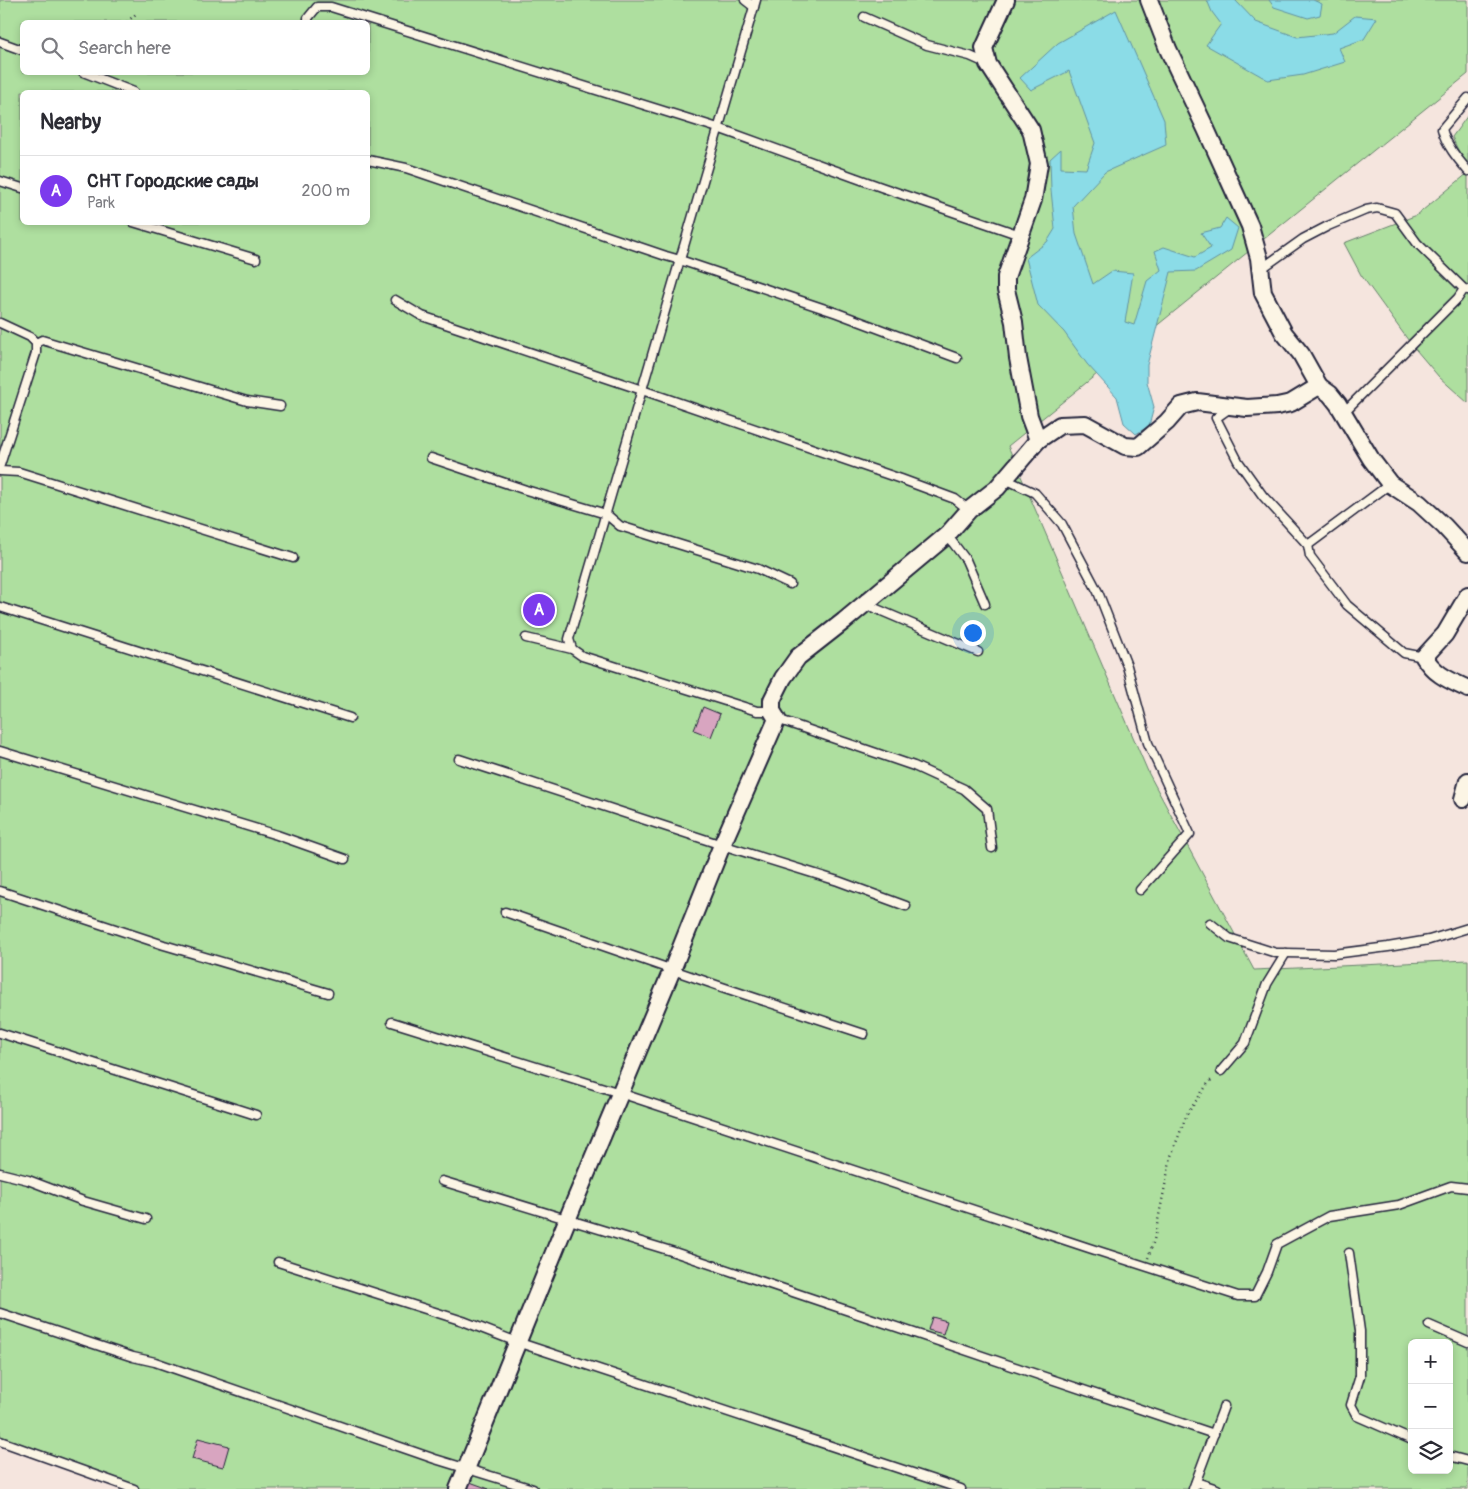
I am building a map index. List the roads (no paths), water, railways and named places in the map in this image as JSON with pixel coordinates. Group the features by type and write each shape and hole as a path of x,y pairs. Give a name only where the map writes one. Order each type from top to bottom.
{"street":[{"path":"1006,0 984,48 988,64 1031,130 1039,164 1034,200 1006,277 1006,290 1014,322 1018,358 1029,416 1038,440"},
{"path":"1149,0 1168,49 1250,226 1259,258 1263,292 1284,333 1301,354 1319,386 1330,394 1371,459 1390,484 1419,503 1468,552"},
{"path":"458,1489 567,1219 672,970 774,715 772,700 783,678 798,657 947,535 969,510 997,488 1038,440 1060,425 1086,424 1125,446 1138,447 1167,422 1181,406 1197,402 1248,408 1278,406 1291,403 1319,386"},
{"path":"1468,595 1445,634 1424,657 1430,668 1446,679 1468,689"},
{"path":"1463,798 1468,781"}],"lane":[{"path":"572,649 569,639 755,4 745,0"},
{"path":"308,20 317,7 331,7 718,128 881,188 1020,235"},
{"path":"864,18 927,45 970,56 988,64"},
{"path":"0,42 20,49"},
{"path":"91,75 129,90"},
{"path":"1468,98 1442,129 1444,138 1468,171"},
{"path":"370,160 406,168 837,312 957,358"},
{"path":"0,182 20,187"},
{"path":"1260,269 1303,239 1366,210 1377,208 1395,213 1417,243 1466,289 1343,413"},
{"path":"143,225 256,259"},
{"path":"395,300 422,316 956,499 969,510"},
{"path":"0,323 30,337 36,342"},
{"path":"36,342 42,340 247,401 280,406"},
{"path":"0,465 36,353 36,342"},
{"path":"1232,407 1216,418 1238,461 1263,496 1308,544 1310,556 1347,605 1404,653 1424,657"},
{"path":"431,458 526,490 606,514 620,526 758,569 790,584"},
{"path":"0,471 19,472 293,558"},
{"path":"1005,479 1034,492 1062,524 1098,592 1127,666 1148,744 1190,834 1140,890"},
{"path":"1308,544 1390,484"},
{"path":"947,535 966,560 986,604"},
{"path":"864,604 978,652"},
{"path":"0,607 350,718"},
{"path":"526,638 572,649 582,656 774,715 914,766 964,789 986,808 992,848"},
{"path":"0,751 277,835 345,859"},
{"path":"459,760 838,882 906,906"},
{"path":"0,891 164,945 328,993"},
{"path":"505,912 864,1034"},
{"path":"1210,923 1229,938 1276,953 1334,954 1388,948 1429,940 1468,928"},
{"path":"1221,1071 1245,1044 1266,984 1286,953"},
{"path":"392,1022 620,1093 1238,1296 1255,1296 1267,1272 1277,1244 1329,1216 1400,1205 1451,1186 1468,1188"},
{"path":"0,1033 256,1115"},
{"path":"0,1173 28,1180 83,1201 146,1219"},
{"path":"442,1181 671,1251 1214,1434"},
{"path":"1349,1253 1360,1331 1360,1376 1351,1405 1357,1416 1408,1438"},
{"path":"278,1262 961,1489"},
{"path":"0,1313 133,1358 155,1362 340,1428 533,1489"},
{"path":"1429,1326 1468,1342"},
{"path":"1217,1489 1195,1486 1224,1406"},
{"path":"0,1441 134,1489"},
{"path":"1453,1457 1468,1461"}],"water":[{"path":"1207,0 1235,0 1256,22 1297,37 1333,33 1355,16 1377,18 1364,39 1339,48 1345,62 1303,75 1268,80 1206,45 1221,24 1212,12"},
{"path":"1269,0 1313,0 1322,4 1320,15 1308,18 1274,7"},
{"path":"1116,10 1164,120 1166,145 1105,172 1073,206 1076,234 1093,284 1112,271 1133,273 1125,322 1134,325 1147,281 1161,270 1155,251 1164,247 1195,257 1211,248 1201,233 1220,228 1226,218 1238,228 1231,250 1196,271 1171,272 1147,365 1147,382 1154,407 1149,426 1136,434 1124,423 1117,397 1087,364 1064,332 1038,305 1026,258 1047,242 1055,229 1050,159 1061,149 1061,168 1086,169 1095,143 1069,71 1031,90 1020,78 1058,43"}],"place":[{"name":"СНТ Городские сады","path":"539,610"}]}
